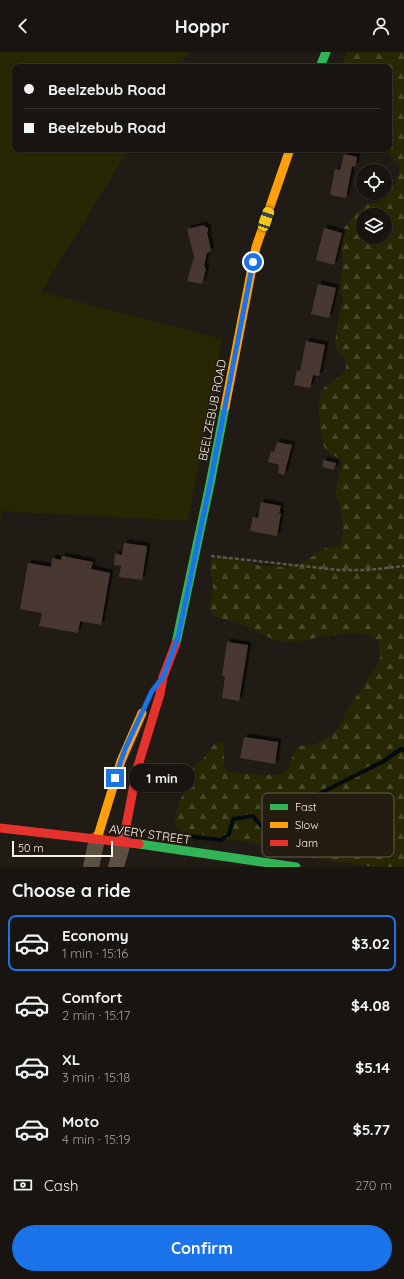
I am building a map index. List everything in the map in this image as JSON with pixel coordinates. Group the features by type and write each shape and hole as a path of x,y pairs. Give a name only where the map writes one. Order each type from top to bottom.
{"street":[{"path":"321,64 326,52"},
{"name":"BEELZEBUB ROAD","path":"123,842 137,769 160,694 163,677 178,637 256,247 289,152"},
{"name":"BEELZEBUB ROAD","path":"97,839 110,793 125,749 152,691 163,677"},
{"name":"AVERY STREET","path":"0,828 123,842 296,867"},
{"path":"91,867 97,839"},
{"path":"116,867 123,842"}],"path":[{"path":"195,554 339,570 368,570 404,566"}],"green space":[{"path":"0,52 189,52 181,64 12,64 12,152 127,152 41,292 222,339 188,521 2,511 0,521"},
{"path":"347,52 404,52 404,867 375,867 307,857 394,857 394,793 262,793 262,845 185,832 177,828 174,819 188,779 194,767 217,742 223,742 224,765 228,772 261,775 279,775 284,773 290,766 296,749 300,746 316,744 332,735 341,724 345,714 379,662 379,642 371,637 361,634 336,634 299,641 283,642 271,638 247,626 214,616 209,607 213,591 210,568 212,559 221,557 238,559 257,565 278,567 296,565 304,562 325,548 339,546 343,535 343,523 336,490 342,463 334,455 328,453 322,440 319,403 322,391 330,383 342,375 346,366 346,359 338,352 335,344 343,300 340,284 343,264 341,237 344,228 356,213 356,244 392,244 392,208 362,208 382,200 392,200 392,187 398,178 400,168 388,152 392,152 392,64 342,64"}],"building":[{"path":"344,154 357,157 355,167 352,166 346,198 330,195 335,169 340,170"},
{"path":"204,225 208,228 207,232 211,251 207,253 204,266 206,269 202,284 187,281 194,257 187,229"},
{"path":"324,228 342,233 334,265 316,260"},
{"path":"318,284 336,288 329,318 311,314"},
{"path":"306,341 325,345 319,376 313,375 310,388 294,385 297,370 300,371"},
{"path":"277,442 292,445 284,475 278,473 279,465 268,462 271,451 274,452"},
{"path":"323,460 336,463 334,470 322,467"},
{"path":"261,502 281,506 277,536 250,531 253,517 258,518"},
{"path":"124,543 147,547 142,580 119,577 121,566 114,565 115,554 122,555"},
{"path":"62,556 93,562 91,569 110,573 101,625 80,621 78,633 39,626 42,613 20,609 28,563 51,567 52,558 61,560"},
{"path":"227,642 248,645 239,701 222,698 225,676 222,676"},
{"path":"244,737 278,742 275,764 240,758"}],"waterway":[{"path":"321,793 384,761 401,749 404,750"},
{"path":"184,836 221,840 229,834 233,819 253,816 262,827"}],"traffic: fast":[{"path":"321,64 326,52"},
{"path":"176,643 225,407"},
{"path":"139,844 296,867"}],"traffic: slow":[{"path":"225,407 256,247 289,152"},
{"path":"97,839 121,761 142,713"}],"traffic: jam":[{"path":"123,842 137,769 160,694 163,677 176,643"},
{"path":"0,828 139,844"}],"route":[{"path":"115,778 125,749 152,691 163,677 178,637 210,484 253,262"}]}
